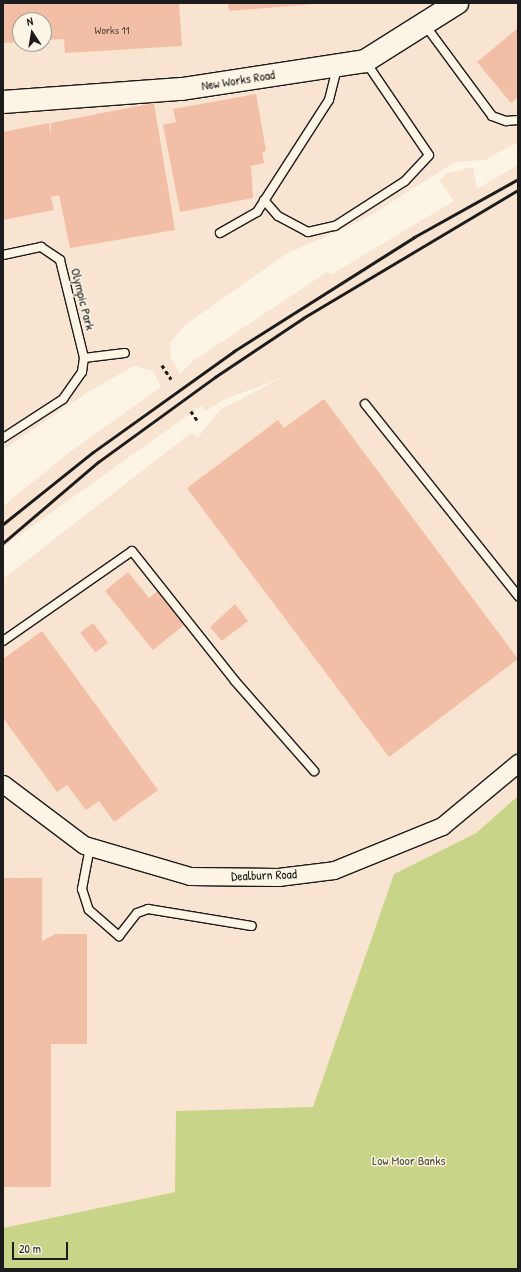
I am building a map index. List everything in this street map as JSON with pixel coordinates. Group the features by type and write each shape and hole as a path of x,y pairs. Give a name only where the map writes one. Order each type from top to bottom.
{"street":[{"name":"New Works Road","path":"3,102 182,89 365,61 457,3"},
{"name":"Dealburn Road","path":"3,784 90,847 190,876 278,877 334,870 442,826 518,763"}],"lane":[{"path":"425,24 492,116 506,121 518,120"},
{"path":"264,200 278,216 308,232 335,226 405,180 429,155 365,61"},
{"path":"220,233 257,212 329,100 338,65"},
{"name":"Olympic Park","path":"3,254 41,247 60,260 84,358 82,372 63,399 3,438"},
{"path":"84,358 125,354"},
{"path":"365,404 518,596"},
{"path":"3,641 132,551 235,681 314,771"},
{"path":"90,847 82,889 89,910 119,936 136,913 148,909 252,926"}],"path":[{"path":"162,365 171,379"},
{"path":"191,412 197,420"}],"shaded area":[{"path":"3,3 518,3 518,142 485,160 455,162 363,220 286,254 185,325 170,343 171,358 180,374 193,361 327,272 332,274 454,201 440,181 445,174 473,167 477,189 518,165 518,796 476,833 394,874 302,1141 175,1192 3,1228 3,579 191,433 198,437 220,410 281,378 225,399 206,411 201,406 3,547 3,506 71,451 161,387 153,371 134,366 88,392 3,450"}],"green space":[{"name":"Low Moor Banks","path":"518,796 518,1269 3,1269 3,1228 175,1192 176,1111 313,1107 394,874 476,833"}],"building":[{"path":"3,3 179,3 182,46 65,53 64,39 52,40 52,12 12,12 12,42 3,43"},
{"path":"228,3 314,3 314,4 229,11"},
{"path":"518,28 518,97 511,103 477,62"},
{"path":"256,94 266,151 262,152 264,163 251,166 253,198 180,212 163,125 176,122 173,109"},
{"path":"154,103 175,230 70,248 59,195 51,197 54,210 3,220 3,132 49,123 51,135 51,123"},
{"path":"324,399 518,659 389,757 187,488 278,420 284,428"},
{"path":"128,572 149,598 164,586 190,620 153,650 105,591"},
{"path":"235,604 248,621 222,641 210,627"},
{"path":"93,623 108,643 95,653 80,633"},
{"path":"42,631 158,790 114,822 99,801 86,810 67,785 57,792 3,718 3,659"},
{"path":"3,878 42,878 42,941 55,934 87,934 87,1044 51,1044 51,1187 3,1187"}],"railway":[{"path":"3,524 93,452 234,351 414,237 518,179"},
{"path":"3,543 98,462 215,377 303,318 518,190"}]}
